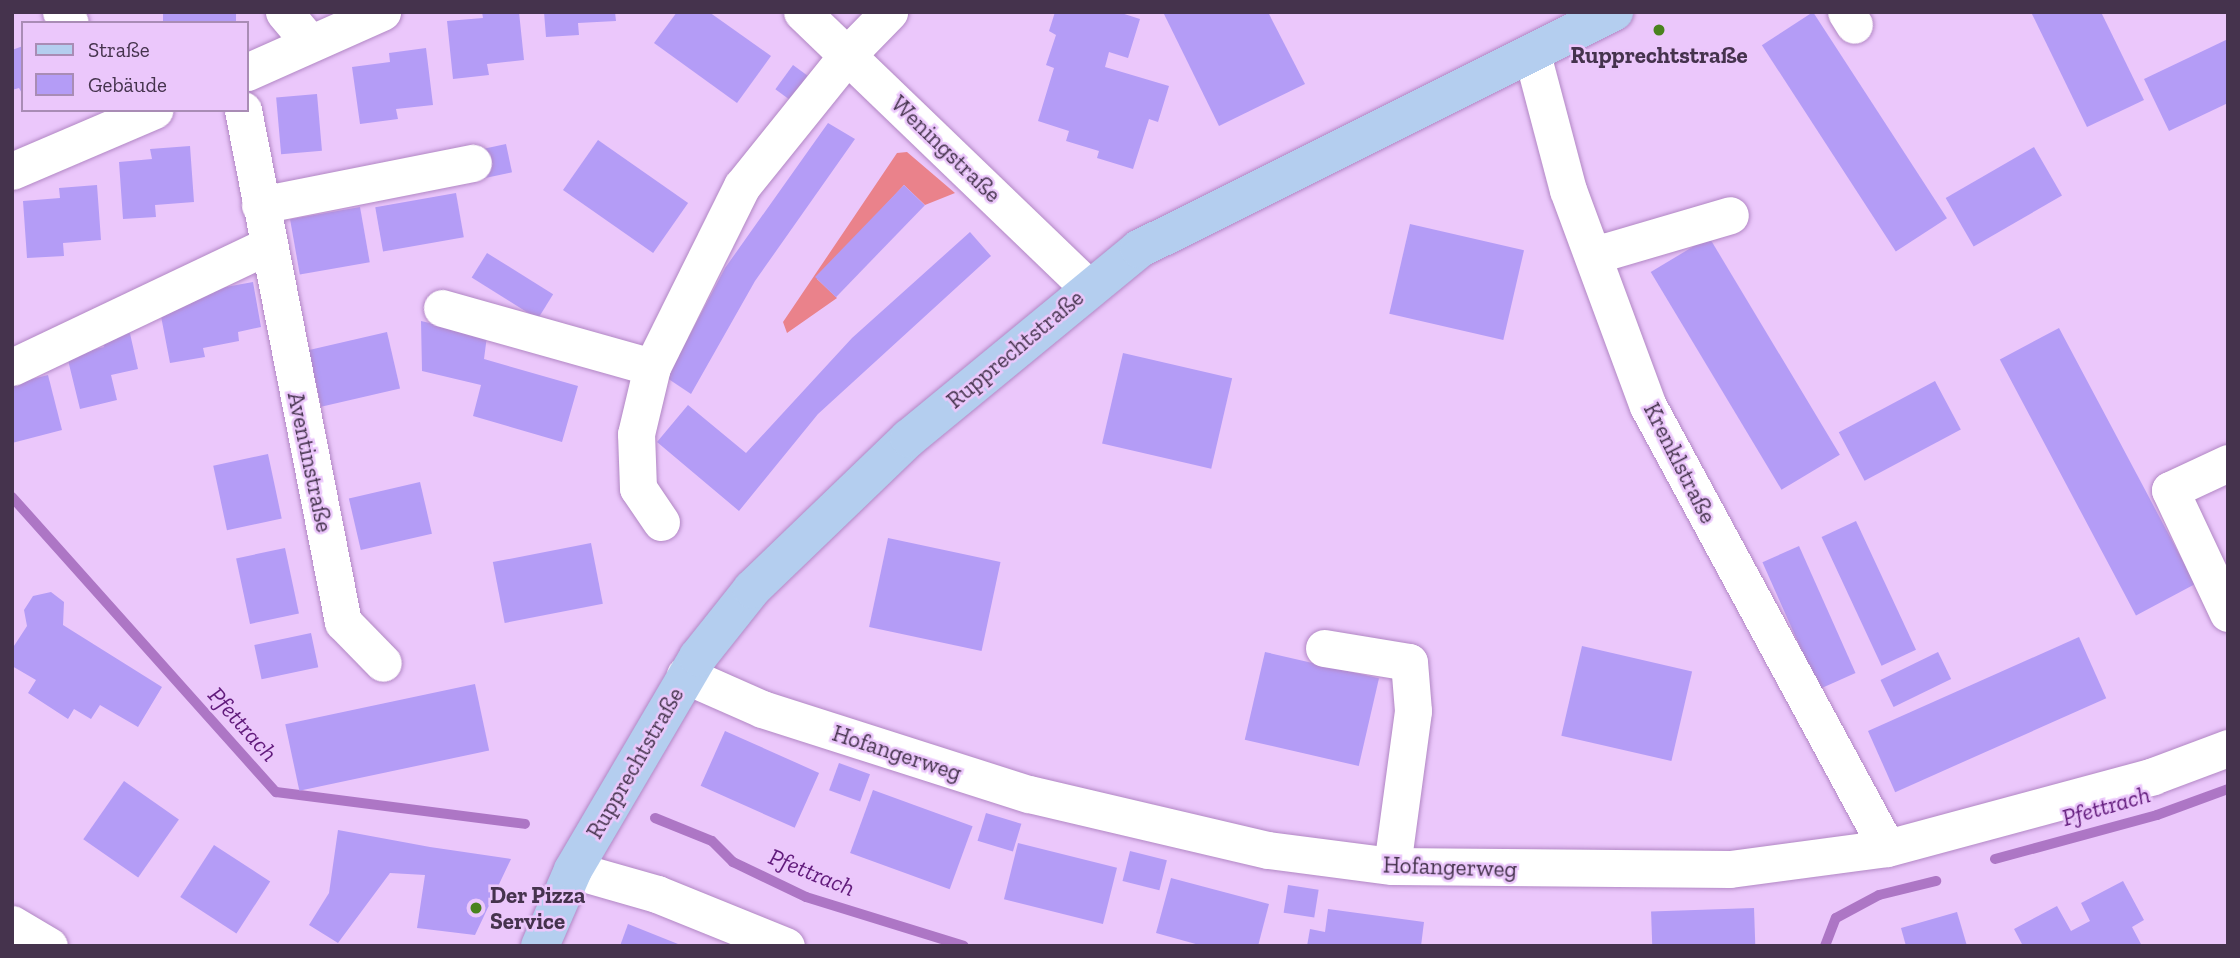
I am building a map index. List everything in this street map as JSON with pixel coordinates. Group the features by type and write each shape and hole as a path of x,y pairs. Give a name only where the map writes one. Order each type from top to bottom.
{"main road":[{"name":"Rupprechtstraße","path":"540,946 573,870 685,675 752,589 909,438 1088,287 1139,249 1614,12"}],"street":[{"path":"284,12 310,43"},
{"path":"248,72 382,12"},
{"name":"Weningstraße","path":"802,12 1088,287"},
{"path":"661,522 638,488 636,434 652,368 742,186 848,54 890,12"},
{"name":"Krenklstraße","path":"1532,54 1569,190 1648,406 1887,848"},
{"path":"12,171 145,112"},
{"name":"Aventinstraße","path":"243,112 267,246 343,622 383,663"},
{"path":"260,205 473,163"},
{"path":"1596,259 1608,251 1730,215"},
{"path":"12,367 267,246"},
{"path":"442,308 652,368"},
{"path":"2228,463 2170,489 2228,613"},
{"path":"1324,649 1409,662 1413,712 1392,866"},
{"name":"Hofangerweg","path":"685,675 774,713 1029,794 1268,850 1392,866 1730,869 1887,848 2153,776 2228,748"},
{"name":"Rupprechtstraße","path":"573,870 657,894 786,946"},
{"path":"12,924 49,946"}],"shaded area":[{"path":"907,152 955,193 925,205 904,185 817,279 837,298 787,333 783,322 897,153"}],"building":[{"path":"163,12 236,12 236,21 163,21"},
{"path":"482,12 519,12 524,60 487,64 489,75 453,79 447,21 483,18"},
{"path":"544,12 615,12 616,21 578,23 579,35 546,37"},
{"path":"677,12 709,12 771,56 737,103 654,43"},
{"path":"1055,12 1118,12 1140,19 1128,58 1109,52 1105,67 1169,86 1158,122 1149,119 1133,169 1097,158 1099,151 1066,141 1069,131 1038,121 1054,68 1046,65 1056,35 1049,31"},
{"path":"1163,12 1268,12 1305,84 1219,126"},
{"path":"1813,12 1947,218 1896,252 1762,45"},
{"path":"2031,12 2101,12 2144,100 2087,127"},
{"path":"2228,39 2228,103 2169,131 2144,79"},
{"path":"21,47 21,92 19,88 12,90 12,50"},
{"path":"426,48 433,105 396,109 398,119 360,124 352,67 390,62 389,53"},
{"path":"793,65 808,76 791,100 775,89"},
{"path":"317,94 322,151 281,154 276,98"},
{"path":"828,123 855,139 755,281 691,394 667,378 725,268"},
{"path":"598,140 688,203 653,253 563,190"},
{"path":"506,144 512,172 482,179 476,150"},
{"path":"190,146 194,202 155,205 156,217 123,219 119,162 152,159 150,149"},
{"path":"2034,147 2062,195 1974,246 1946,198"},
{"path":"97,185 101,240 63,243 64,256 27,258 23,201 60,198 59,188"},
{"path":"904,185 925,205 836,297 815,277"},
{"path":"456,193 464,237 383,252 375,207"},
{"path":"360,207 370,262 300,274 290,219"},
{"path":"1410,224 1524,250 1503,340 1389,314"},
{"path":"970,232 991,256 818,414 739,511 657,442 688,405 746,453 852,338"},
{"path":"1709,237 1840,455 1782,490 1651,272"},
{"path":"487,253 553,294 538,319 472,278"},
{"path":"253,282 261,327 238,332 239,341 203,348 205,357 170,363 160,311 185,306 182,295"},
{"path":"421,321 487,336 484,359 578,386 562,442 473,416 481,385 422,371"},
{"path":"2059,328 2195,584 2136,616 2000,359"},
{"path":"129,329 138,369 111,375 117,400 80,409 67,356 104,347 101,336"},
{"path":"387,332 400,389 321,407 308,350"},
{"path":"1123,353 1232,378 1211,469 1102,444"},
{"path":"48,375 62,430 12,443 12,384"},
{"path":"1935,381 1961,430 1865,481 1839,432"},
{"path":"268,454 282,519 227,530 213,466"},
{"path":"420,482 432,534 361,550 349,498"},
{"path":"1856,521 1916,650 1882,666 1822,537"},
{"path":"888,538 1000,562 982,651 869,627"},
{"path":"591,543 603,604 505,623 493,562"},
{"path":"1799,546 1856,673 1819,689 1762,562"},
{"path":"285,548 299,614 250,624 236,558"},
{"path":"51,592 64,602 63,625 162,687 138,727 100,705 91,719 74,709 68,719 28,693 36,680 12,666 12,649 27,626 24,610 33,596"},
{"path":"311,633 318,667 262,679 254,645"},
{"path":"2079,637 2106,698 1895,792 1868,731"},
{"path":"1582,646 1692,671 1671,761 1561,736"},
{"path":"1265,652 1379,678 1359,766 1245,740"},
{"path":"1938,652 1951,679 1894,707 1880,680"},
{"path":"475,684 489,751 299,791 285,724"},
{"path":"725,731 819,773 795,828 701,786"},
{"path":"839,763 870,774 860,802 829,790"},
{"path":"124,781 179,819 138,878 83,839"},
{"path":"873,790 973,826 950,889 850,853"},
{"path":"986,813 1021,824 1013,852 978,841"},
{"path":"338,830 511,859 475,935 417,928 425,875 390,873 338,943 309,925 329,893"},
{"path":"1018,843 1117,868 1103,924 1004,899"},
{"path":"214,845 270,881 236,933 180,897"},
{"path":"1130,851 1167,860 1159,890 1123,881"},
{"path":"1171,878 1269,904 1258,946 1203,946 1156,933"},
{"path":"2123,881 2144,920 2132,927 2142,946 2023,946 2014,929 2057,906 2071,931 2090,921 2081,903"},
{"path":"1288,885 1319,890 1314,918 1284,913"},
{"path":"1754,908 1755,946 1652,946 1651,912"},
{"path":"1328,909 1424,922 1421,946 1307,946 1310,929 1325,932"},
{"path":"1957,912 1967,946 1906,946 1901,928"},
{"path":"628,924 683,946 620,946"}],"waterway":[{"name":"Pfettrach","path":"12,497 276,792 525,824"},
{"name":"Pfettrach","path":"1995,859 2157,815 2228,789"},
{"name":"Pfettrach","path":"655,818 712,841 733,862 806,897 964,946"},
{"name":"Pfettrach","path":"1825,946 1836,918 1879,895 1936,881"}],"place":[{"name":"Rupprechtstraße","path":"1659,30"},
{"name":"Der Pizza Service","path":"476,908"}]}
